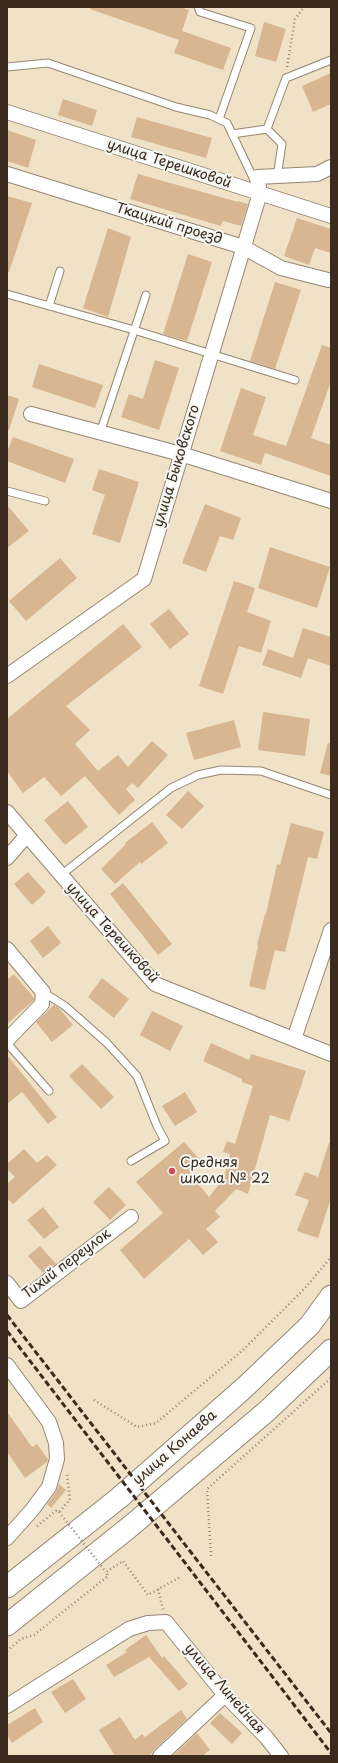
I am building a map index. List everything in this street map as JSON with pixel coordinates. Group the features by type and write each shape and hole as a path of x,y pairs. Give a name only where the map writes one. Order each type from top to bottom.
{"main road":[{"name":"улица Конаева","path":"7,1588 118,1498 244,1388 310,1325 331,1296"},
{"path":"7,1625 132,1525 267,1411 331,1350"}],"street":[{"name":"улица Терешковой","path":"7,112 331,216"},
{"path":"277,176 316,174 331,167"},
{"name":"Ткацкий проезд","path":"7,174 243,248 281,268 328,280"},
{"name":"улица Быковского","path":"7,676 144,579 260,193 256,177 277,176"},
{"path":"31,414 181,454 331,501"},
{"name":"улица Терешковой","path":"7,812 154,984 331,1054"},
{"path":"7,858 27,835"},
{"path":"294,1039 331,930"},
{"path":"7,949 43,992 42,1004 7,1040"},
{"name":"Тихий переулок","path":"7,1283 21,1301 130,1217"},
{"path":"7,1365 49,1422 56,1443 57,1459 49,1487 32,1510 7,1538"},
{"path":"7,1706 128,1629 148,1623 166,1622"},
{"name":"улица Линейная","path":"166,1622 225,1695 266,1737 281,1756"},
{"path":"160,1756 225,1695"}],"lane":[{"path":"198,7 200,12 251,28 218,119"},
{"path":"267,129 286,78 331,60"},
{"path":"7,67 48,63 176,107 210,115 227,123 260,193"},
{"path":"232,134 267,129"},
{"path":"267,129 282,144 277,176"},
{"path":"49,306 60,271"},
{"path":"7,294 134,330 295,380"},
{"path":"100,433 146,295"},
{"path":"7,491 45,501"},
{"path":"61,875 171,788 198,775 221,770 261,771 331,795"},
{"path":"43,992 65,1006 107,1043 137,1076 157,1126 165,1141 130,1161"},
{"path":"7,1043 48,1092"}],"path":[{"path":"286,78 295,19 304,7"},
{"path":"94,1400 137,1427 156,1423 243,1350 307,1286 331,1257"},
{"path":"211,1556 207,1489 331,1378"},
{"path":"7,1651 21,1639 34,1635 108,1576 58,1512"},
{"path":"106,1572 123,1561 148,1595 180,1577"},
{"path":"158,1590 166,1622"}],"building":[{"path":"90,7 179,7 189,10 182,31 231,48 223,70 174,53 179,40 90,9"},
{"path":"264,22 286,29 276,62 255,56"},
{"path":"331,73 331,104 313,112 302,86"},
{"path":"63,99 97,110 92,126 58,115"},
{"path":"137,117 212,138 206,158 131,137"},
{"path":"7,130 36,140 28,168 7,161"},
{"path":"138,174 248,204 241,226 223,221 221,226 130,199"},
{"path":"7,196 32,203 9,272 7,272"},
{"path":"297,218 331,229 331,253 315,248 309,265 284,256"},
{"path":"108,228 131,237 108,317 83,308"},
{"path":"188,254 212,262 187,341 163,334"},
{"path":"275,282 301,290 275,369 250,361"},
{"path":"322,345 331,348 331,381 311,438 331,445 331,476 265,453 261,465 220,451 241,388 266,397 253,435 286,446"},
{"path":"155,360 179,368 159,430 121,417 129,394 143,399"},
{"path":"39,364 103,385 95,408 32,387"},
{"path":"7,395 19,399 9,430 7,430"},
{"path":"13,437 74,459 65,483 7,461 7,452"},
{"path":"99,469 139,482 120,543 92,534 105,495 92,490"},
{"path":"205,504 241,518 233,540 220,536 206,572 182,563"},
{"path":"7,505 29,531 7,548"},
{"path":"270,547 330,567 317,608 258,588"},
{"path":"60,558 77,578 26,621 9,601"},
{"path":"234,581 255,588 247,612 271,621 261,653 239,646 223,694 199,686"},
{"path":"169,609 189,634 170,649 150,624"},
{"path":"123,624 142,647 66,706 90,730 75,744 98,771 118,755 128,767 152,741 168,755 138,788 132,783 126,789 135,800 119,815 85,776 61,796 44,777 23,793 7,771 7,719"},
{"path":"303,628 331,637 331,666 308,658 301,678 262,665 268,649 293,658"},
{"path":"263,712 310,719 305,756 258,750"},
{"path":"234,720 241,747 194,760 186,733"},
{"path":"328,743 331,744 331,776 320,773"},
{"path":"188,791 204,806 182,829 166,815"},
{"path":"68,801 88,827 65,845 44,820"},
{"path":"152,822 168,843 141,864 140,862 115,884 101,869 126,844 125,843"},
{"path":"291,823 324,832 317,859 308,857 285,952 275,950 265,990 249,986 257,945 266,914 277,864 280,865"},
{"path":"28,872 46,892 32,905 14,884"},
{"path":"123,883 172,944 158,955 110,894"},
{"path":"48,926 61,943 43,958 30,941"},
{"path":"14,974 34,998 34,1000 7,1024 7,980"},
{"path":"102,978 129,999 114,1018 88,997"},
{"path":"54,1005 59,1008 73,1025 52,1042 36,1022"},
{"path":"152,1011 183,1026 170,1051 140,1035"},
{"name":"Средняя школа № 22","path":"211,1043 249,1060 251,1054 306,1071 289,1121 270,1115 248,1194 236,1189 215,1211 220,1217 206,1229 218,1242 203,1255 189,1239 144,1279 120,1250 163,1213 136,1182 184,1142 203,1163 190,1174 209,1197 224,1178 230,1154 223,1152 227,1141 235,1144 253,1086 242,1082 242,1079 203,1061"},
{"path":"7,1055 57,1117 48,1124 22,1092 7,1104"},
{"path":"82,1064 114,1097 101,1109 69,1076"},
{"path":"185,1092 197,1112 175,1126 162,1106"},
{"path":"329,1143 331,1144 331,1198 318,1238 297,1231 309,1200 295,1195 305,1172 318,1177"},
{"path":"24,1149 37,1163 47,1155 57,1165 13,1204 7,1198 7,1184 15,1177 7,1169 7,1164"},
{"path":"109,1187 126,1205 110,1220 93,1202"},
{"path":"43,1207 59,1227 44,1239 27,1220"},
{"path":"40,1246 56,1264 43,1273 28,1256"},
{"path":"7,1412 32,1447 37,1444 48,1459 47,1462 25,1478 7,1452"},
{"path":"59,1484 66,1490 51,1508 47,1504 56,1492"},
{"path":"146,1635 162,1658 164,1656 188,1684 179,1691 149,1657 114,1677 106,1665 127,1652 125,1650"},
{"path":"73,1679 86,1699 65,1713 51,1692"},
{"path":"35,1708 43,1722 12,1743 7,1735 7,1725"},
{"path":"181,1710 187,1719 154,1750 150,1756 115,1756 99,1730 120,1717 135,1740 142,1734 145,1737"},
{"path":"220,1713 242,1733 232,1744 210,1723"},
{"path":"197,1733 210,1750 202,1756 174,1755"}],"railway":[{"path":"7,1315 331,1733"},
{"path":"7,1331 331,1753"}],"place":[{"name":"Средняя школа № 22","path":"172,1171"}]}
